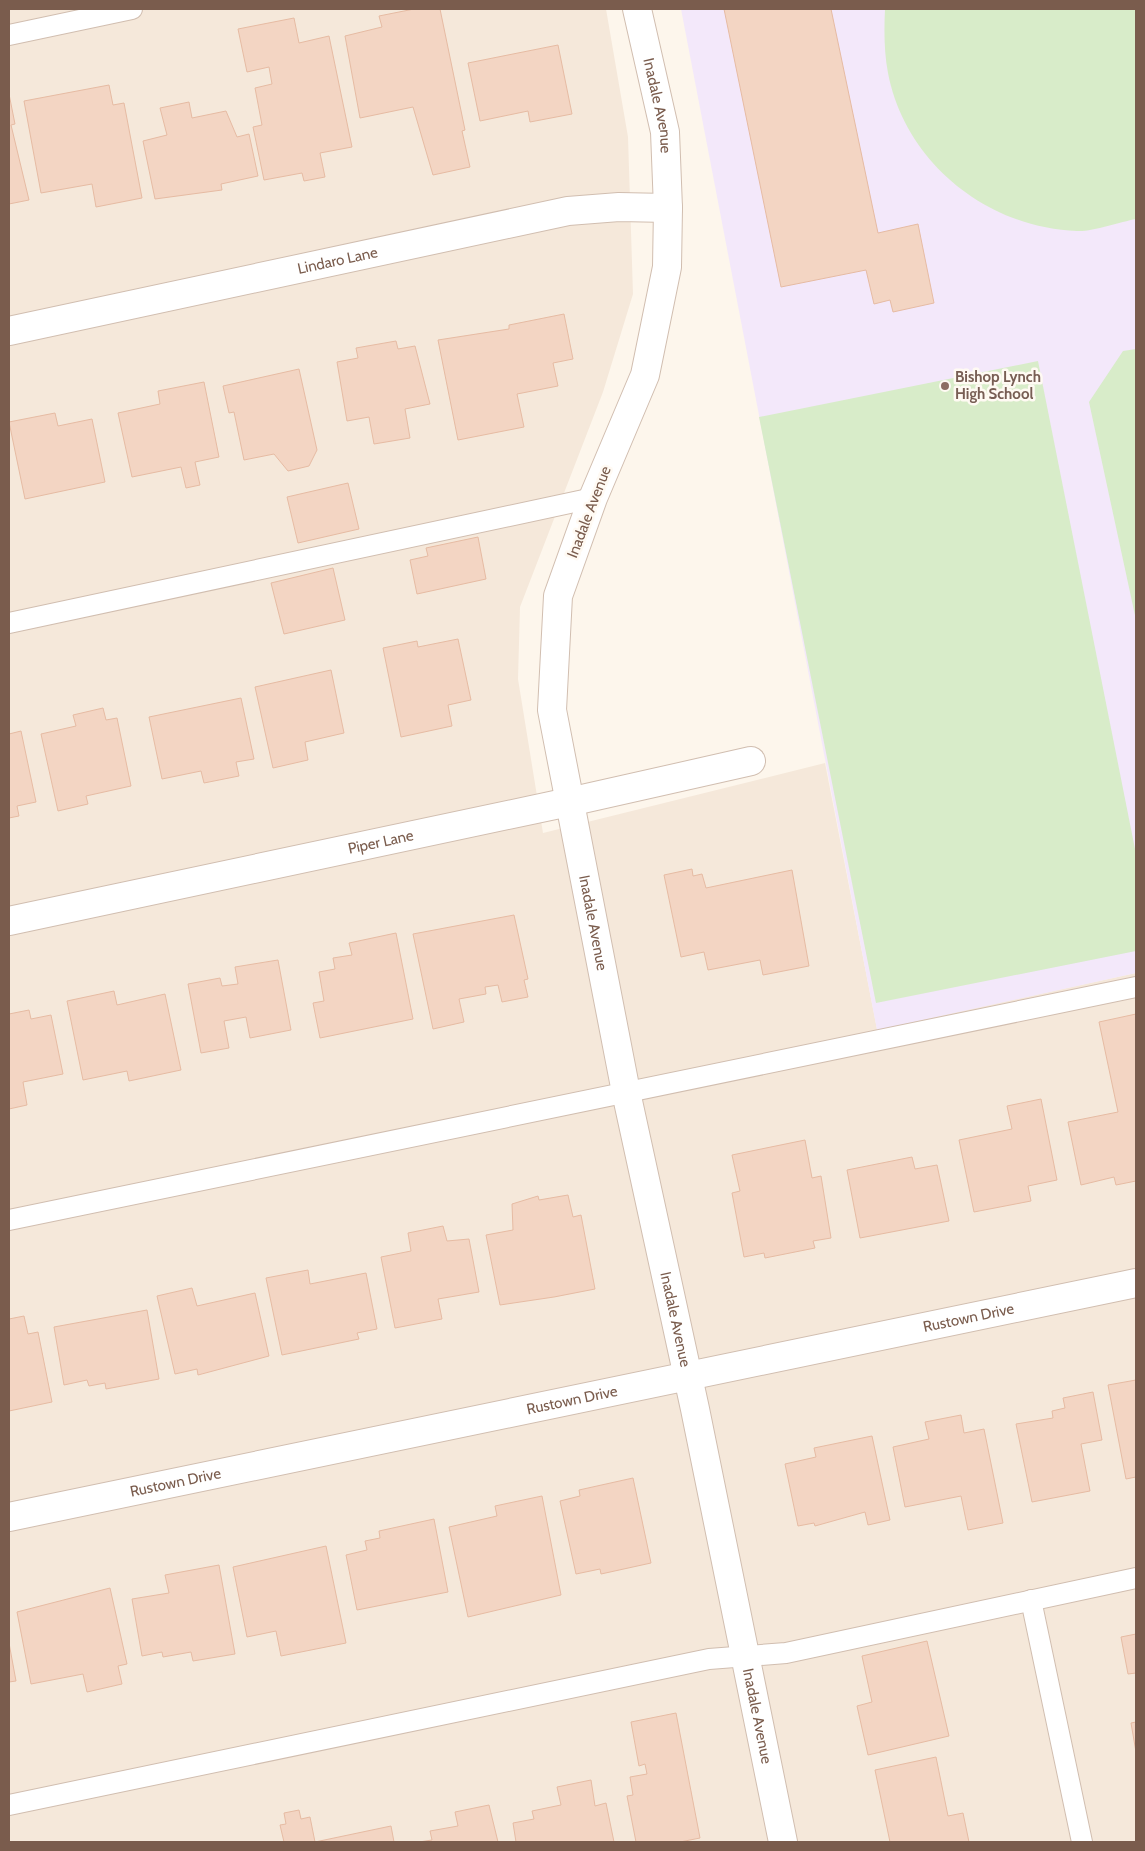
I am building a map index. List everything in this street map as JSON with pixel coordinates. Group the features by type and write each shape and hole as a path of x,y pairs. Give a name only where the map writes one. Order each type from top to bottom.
{"street":[{"name":"Inadale Avenue","path":"637,9 665,132 668,208 667,266 645,375 593,498 558,596 552,710 626,1092 688,1375 783,1842"},
{"name":"Lindaro Lane","path":"9,331 568,211 619,207 668,208"},
{"name":"Piper Lane","path":"9,921 569,802 751,761"},
{"name":"Rustown Drive","path":"9,1517 1136,1283"}],"lane":[{"path":"9,35 132,9"},
{"path":"9,623 593,498"},
{"path":"9,1220 1136,986"},
{"path":"9,1805 709,1659 786,1653 1136,1578"},
{"path":"1031,1600 1082,1842"}],"shaded area":[{"path":"9,9 606,9 628,137 633,294 603,392 520,607 518,679 543,833 825,763 877,1029 1136,973 1136,1842 9,1842"},
{"name":"Bishop Lynch High School","path":"681,9 1136,9 1136,973 877,1030"}],"green space":[{"path":"885,9 1136,9 1136,219 1083,231 1044,227 1012,218 982,203 955,184 932,161 912,135 897,105 887,65"},
{"path":"1136,349 1136,620 1089,402 1123,351"},
{"path":"1038,361 1136,854 1136,951 876,1003 759,417"}],"building":[{"path":"414,9 440,9 465,130 462,131 470,167 433,175 413,107 360,118 345,36 382,27 379,16"},
{"path":"724,9 831,9 878,233 918,224 934,303 893,312 890,300 874,304 866,270 781,287"},
{"path":"294,18 299,43 329,36 352,147 320,153 325,177 304,181 302,173 264,180 253,127 262,125 255,88 272,84 269,67 247,72 238,29"},
{"path":"558,45 572,114 530,122 528,111 480,121 468,63"},
{"path":"109,85 113,105 124,103 142,198 96,207 92,184 41,193 24,101"},
{"path":"9,94 15,124 11,125 29,200 9,204"},
{"path":"189,102 192,118 226,111 237,137 249,134 258,176 221,184 222,190 155,199 143,141 167,135 160,108"},
{"path":"564,314 573,359 553,363 558,386 517,394 524,427 458,440 438,340 509,329 509,325"},
{"path":"396,341 398,349 415,346 430,404 405,409 410,438 374,444 369,417 347,421 337,362 358,358 356,348"},
{"path":"299,369 317,450 309,466 288,471 274,454 244,460 234,412 229,413 223,386"},
{"path":"204,382 219,457 195,462 200,485 186,488 181,467 132,477 118,413 160,404 158,391"},
{"path":"55,413 58,426 92,419 105,482 25,499 9,422"},
{"path":"348,483 359,529 298,543 287,497"},
{"path":"478,537 486,579 417,594 410,560 428,556 426,548"},
{"path":"333,568 345,620 284,634 271,583"},
{"path":"458,639 471,700 448,705 452,726 401,737 383,648 417,641 418,647"},
{"path":"331,670 344,733 305,742 308,760 273,768 255,687"},
{"path":"241,698 254,759 236,762 239,776 204,783 201,771 162,779 149,717"},
{"path":"103,708 106,720 117,718 131,786 86,796 88,804 58,811 41,734 76,726 73,715"},
{"path":"21,731 36,802 17,806 19,816 9,818 9,734"},
{"path":"692,869 693,876 702,874 706,888 792,870 809,966 763,975 760,960 708,970 704,952 681,957 664,875"},
{"path":"514,915 528,979 524,980 528,997 502,1002 498,985 485,987 486,994 459,999 464,1022 433,1029 413,934"},
{"path":"396,933 413,1019 320,1038 313,1003 324,1001 319,972 335,969 333,958 352,955 349,943"},
{"path":"278,960 291,1030 250,1038 246,1017 224,1021 229,1048 201,1053 188,984 220,978 222,986 238,984 235,967"},
{"path":"114,991 117,1005 165,994 181,1070 129,1081 127,1071 83,1080 67,1001"},
{"path":"29,1010 31,1019 51,1015 63,1074 23,1082 27,1105 9,1109 9,1014"},
{"path":"1136,1014 1136,1181 1116,1185 1114,1177 1081,1185 1068,1122 1118,1112 1099,1022"},
{"path":"1041,1099 1057,1180 1028,1186 1031,1201 974,1212 959,1140 1012,1129 1007,1106"},
{"path":"805,1140 812,1178 821,1176 831,1238 813,1241 815,1248 765,1258 764,1253 744,1257 732,1193 740,1191 732,1155"},
{"path":"912,1157 915,1169 937,1165 949,1221 860,1238 847,1170"},
{"path":"568,1195 573,1217 581,1215 595,1289 500,1305 486,1235 513,1230 512,1204 538,1196 539,1200"},
{"path":"443,1226 447,1241 469,1239 479,1292 438,1299 442,1319 395,1328 381,1257 411,1251 408,1233"},
{"path":"308,1270 310,1284 366,1273 377,1329 357,1333 359,1339 282,1355 266,1278"},
{"path":"192,1288 197,1306 255,1293 269,1356 198,1375 197,1369 175,1374 157,1296"},
{"path":"147,1310 159,1379 106,1389 105,1383 89,1386 87,1380 64,1385 54,1327"},
{"path":"24,1316 28,1334 38,1332 52,1402 9,1411 9,1319"},
{"path":"1136,1380 1136,1477 1126,1479 1108,1385"},
{"path":"1093,1392 1102,1440 1081,1444 1090,1491 1032,1502 1016,1424 1053,1418 1052,1411 1065,1408 1063,1398"},
{"path":"961,1415 964,1433 984,1429 1003,1523 968,1530 961,1496 905,1507 893,1447 929,1439 925,1422"},
{"path":"872,1436 890,1520 868,1525 865,1512 815,1526 814,1523 798,1526 785,1464 816,1457 814,1448"},
{"path":"633,1478 651,1563 601,1574 600,1569 576,1574 560,1501 580,1496 579,1490"},
{"path":"542,1496 561,1595 468,1617 449,1527 497,1516 495,1506"},
{"path":"434,1519 448,1592 357,1610 346,1555 367,1550 365,1541 380,1538 379,1531"},
{"path":"326,1546 346,1643 281,1656 276,1631 247,1637 233,1567"},
{"path":"219,1565 235,1654 193,1661 191,1652 163,1657 162,1652 142,1656 132,1599 169,1593 165,1575"},
{"path":"110,1588 127,1664 118,1666 122,1684 87,1692 83,1674 31,1684 17,1612"},
{"path":"1136,1634 1136,1673 1128,1674 1121,1637"},
{"path":"927,1641 949,1736 868,1755 857,1706 872,1702 862,1656"},
{"path":"9,1643 16,1681 9,1682"},
{"path":"676,1713 700,1838 680,1842 636,1842 627,1796 633,1795 630,1777 647,1774 645,1764 639,1766 631,1722"},
{"path":"1136,1722 1136,1752 1131,1723"},
{"path":"936,1757 948,1816 963,1813 969,1842 890,1842 875,1770"},
{"path":"591,1780 595,1806 606,1803 614,1842 516,1842 513,1823 534,1819 532,1811 561,1805 557,1787"},
{"path":"489,1805 498,1842 419,1842 432,1840 430,1831 458,1826 455,1812"},
{"path":"299,1810 301,1819 310,1817 315,1842 284,1842 280,1825 286,1824 284,1813"},
{"path":"391,1826 394,1842 315,1842"}],"place":[{"name":"Bishop Lynch High School","path":"945,386"}]}
